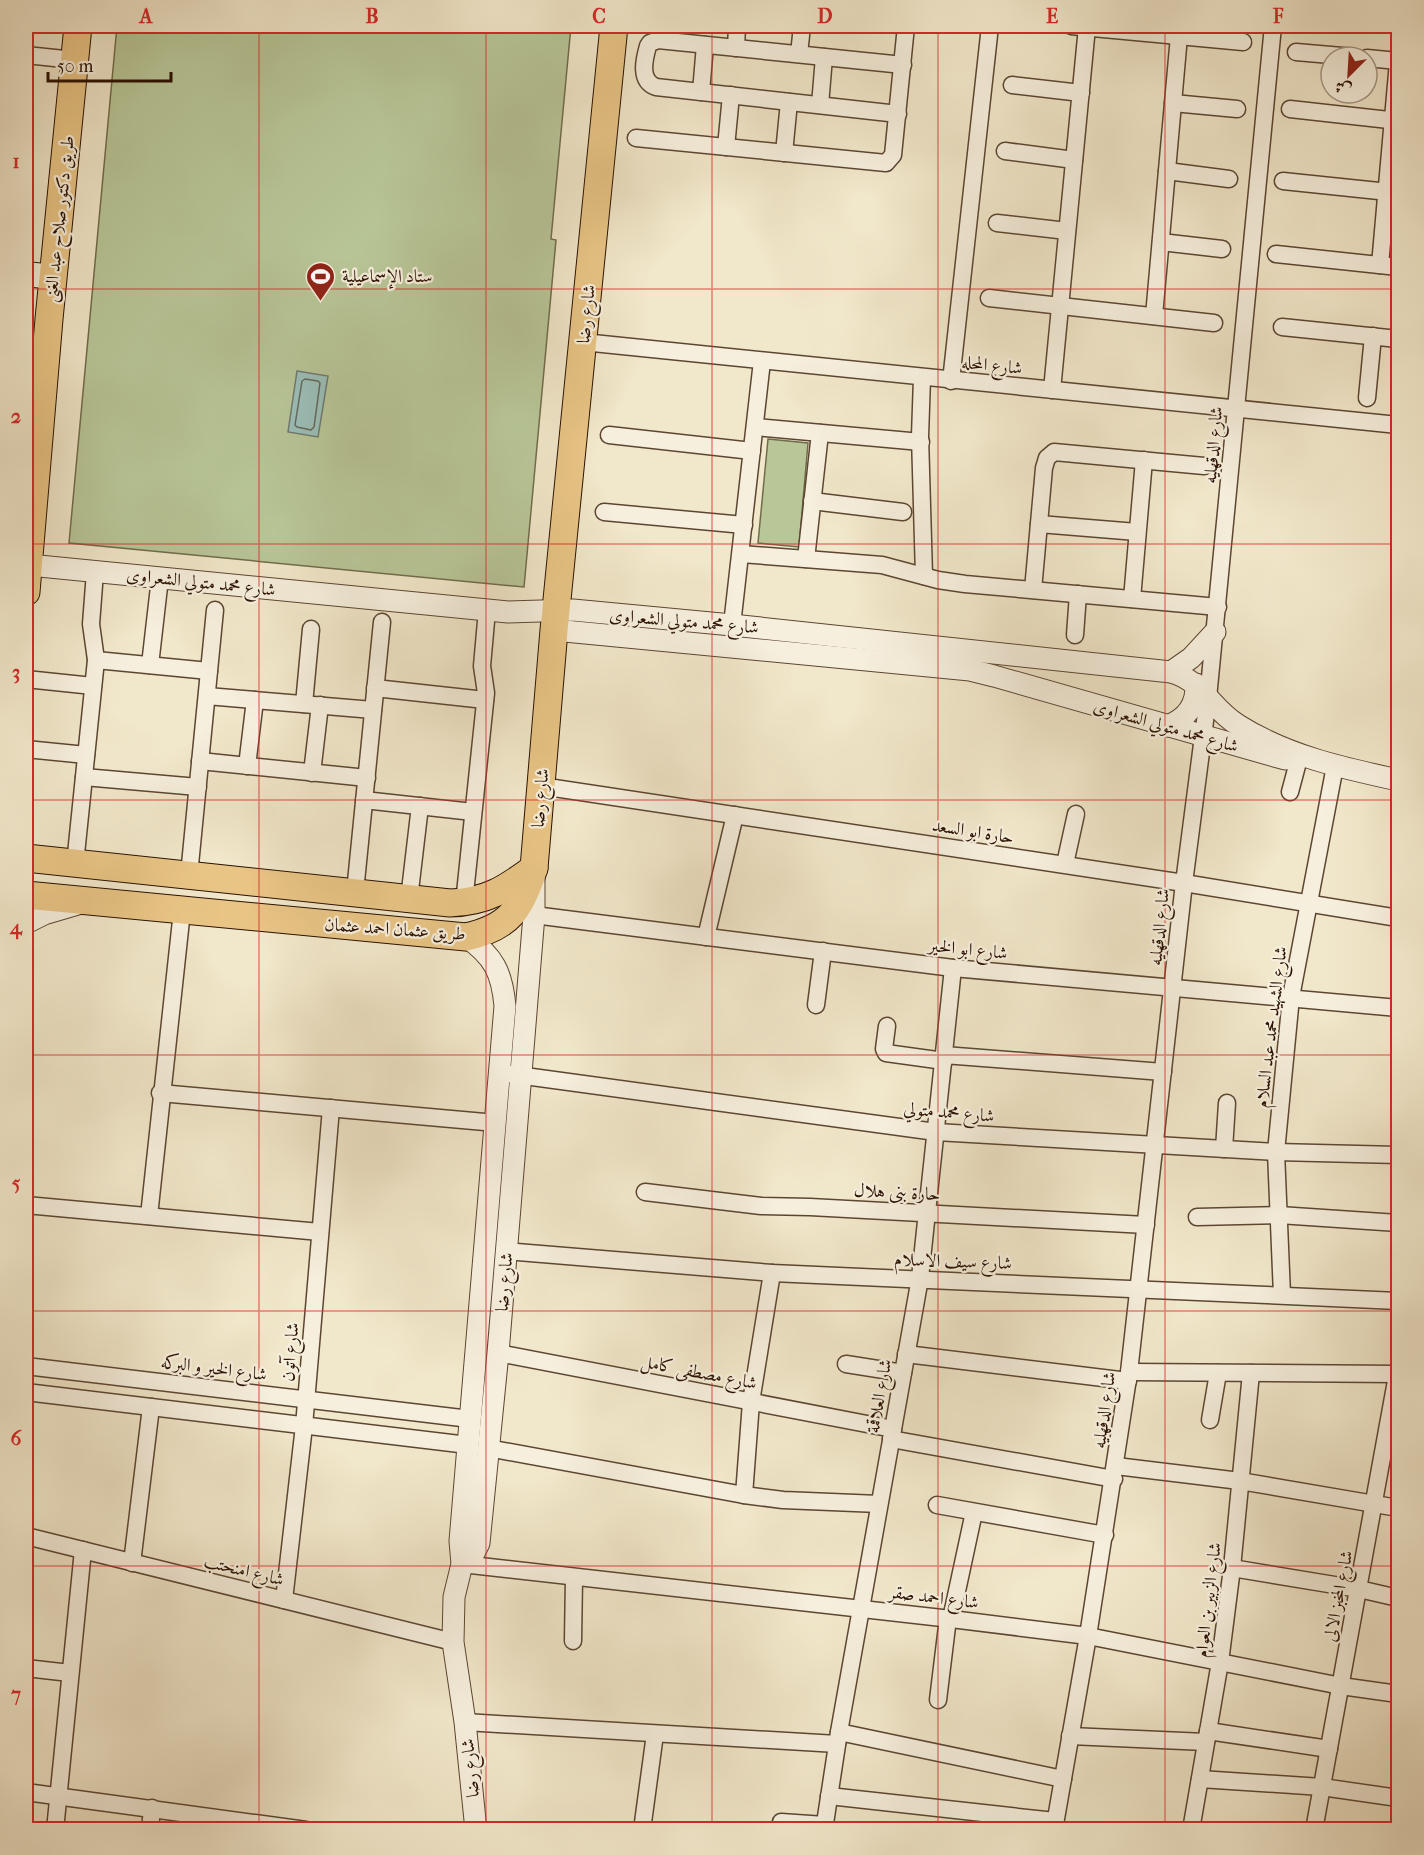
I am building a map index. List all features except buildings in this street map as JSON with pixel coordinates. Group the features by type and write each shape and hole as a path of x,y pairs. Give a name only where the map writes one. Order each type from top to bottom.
{"main road":[{"name":"طريق دكتور صلاح عبد الغنى","path":"26,592 53,277 78,26"},
{"name":"شارع رضا","path":"534,868 555,620 614,26"},
{"path":"26,274 53,277"},
{"name":"طريق عثمان احمد عثمان","path":"26,858 450,903 471,902 498,893 534,868"},
{"name":"طريق عثمان احمد عثمان","path":"28,892 87,902 476,935 504,922 518,908 534,868"},
{"path":"471,902 485,906 488,915 476,935"}],"street":[{"path":"736,48 737,26"},
{"path":"800,54 802,26"},
{"path":"636,138 886,163 893,155 906,26"},
{"path":"951,381 990,26"},
{"path":"1052,390 1081,93 1079,26 1243,42"},
{"name":"شارع الدقهليه","path":"1055,1825 1105,1535 1129,1377 1184,883 1204,736 1202,691 1218,607 1273,26"},
{"path":"1154,316 1179,36"},
{"path":"898,114 656,87 647,82 644,73 646,51 650,43 654,41 903,65"},
{"path":"701,92 705,45"},
{"path":"1296,52 1319,54"},
{"path":"26,55 74,60"},
{"path":"819,105 824,57"},
{"path":"1379,60 1398,62 1393,192 1380,265"},
{"path":"1012,86 1081,93"},
{"path":"726,147 731,95"},
{"path":"784,153 789,102"},
{"path":"1173,103 1237,109"},
{"path":"1290,109 1396,120"},
{"path":"1005,151 1074,160"},
{"path":"1167,171 1229,179"},
{"path":"1283,181 1393,192"},
{"path":"997,223 1068,231"},
{"path":"1161,242 1222,249"},
{"path":"1276,254 1398,267"},
{"path":"989,298 1214,323"},
{"path":"1282,327 1398,339"},
{"path":"1367,398 1372,336"},
{"name":"شارع المحله","path":"583,342 1398,425"},
{"path":"732,625 762,362"},
{"path":"922,378 924,576"},
{"path":"755,427 921,442"},
{"path":"806,559 820,433"},
{"path":"609,435 752,451"},
{"path":"1033,590 1044,468 1047,458 1054,452 1204,466"},
{"path":"1131,599 1144,460"},
{"path":"813,501 903,512"},
{"path":"604,512 744,525"},
{"path":"1039,524 1137,532"},
{"path":"741,554 882,565 951,583 1218,607"},
{"name":"شارع محمد متولي الشعراوى","path":"27,565 518,613 555,620 958,669 994,676 1204,736 1398,780"},
{"path":"75,864 96,660 91,624 95,572"},
{"path":"150,665 160,578"},
{"path":"1075,635 1078,594"},
{"path":"189,875 215,610"},
{"path":"471,902 473,812 486,687 482,666 487,610"},
{"name":"شارع محمد متولي الشعراوى","path":"555,620 732,625 1171,672 1189,679 1228,719 1316,763"},
{"path":"355,892 382,621"},
{"path":"311,629 312,773"},
{"path":"1171,672 1191,658 1215,632"},
{"path":"1045,690 1039,672 1042,664 1049,658"},
{"path":"96,660 209,671"},
{"path":"26,679 93,686"},
{"path":"375,688 485,700"},
{"path":"1167,726 1182,719 1192,707 1197,692 1202,691"},
{"path":"207,696 373,710"},
{"path":"247,766 255,700"},
{"path":"26,749 86,755"},
{"path":"200,761 366,778"},
{"path":"1290,792 1316,763"},
{"name":"شارع الشهيد محمد عبد السلام","path":"1282,1295 1276,1152 1291,997 1308,902 1316,763"},
{"path":"84,777 198,788"},
{"name":"حارة ابو السعد","path":"541,786 1065,864 1398,918"},
{"path":"364,800 473,812"},
{"path":"409,899 420,806"},
{"path":"1065,864 1076,814"},
{"path":"706,937 735,815"},
{"name":"شارع رضا","path":"478,1447 470,1419 496,1123 510,1074 534,915 534,868"},
{"path":"26,923 44,914 87,902"},
{"path":"148,1216 182,910"},
{"name":"شارع ابو الخير","path":"534,915 953,968 1398,1008"},
{"name":"شارع رضا","path":"476,935 481,948 495,964 503,984 510,1074 506,1251 498,1353 478,1447 479,1543 472,1557 462,1564 454,1597 453,1642 465,1722 476,1830"},
{"path":"816,1005 823,951"},
{"name":"شارع العلاقمة","path":"824,1828 920,1278 953,968"},
{"path":"887,1026 884,1049 886,1053 1163,1072"},
{"name":"شارع محمد متولي","path":"510,1074 936,1132 1276,1152 1398,1155"},
{"path":"160,1093 496,1123"},
{"path":"1224,1149 1227,1103"},
{"name":"شارع آتون","path":"284,1600 304,1426 331,1108"},
{"name":"حارة بنى هلال","path":"645,1192 761,1206 1146,1225"},
{"path":"26,1205 320,1232"},
{"path":"1197,1217 1279,1215 1398,1223"},
{"name":"شارع سيف الاسلام","path":"506,1251 772,1273 1398,1301"},
{"path":"744,1495 751,1402 772,1273"},
{"name":"شارع مصطفى كامل","path":"498,1353 751,1402 892,1434 1115,1473 1240,1481 1398,1509"},
{"path":"906,1354 1129,1377 1251,1373 1398,1380"},
{"path":"846,1364 903,1373"},
{"name":"شارع الخير و البركه","path":"26,1366 470,1419"},
{"path":"1210,1420 1218,1373"},
{"name":"شارع الزبير بن العوام","path":"1191,1830 1220,1662 1232,1568 1251,1373"},
{"name":"شارع المخبز الالى","path":"1314,1830 1398,1380"},
{"path":"26,1392 478,1447 744,1495 783,1500 879,1504"},
{"path":"132,1563 151,1407"},
{"path":"937,1505 1105,1535"},
{"path":"938,1700 950,1618 974,1512"},
{"name":"شارع امنحتب","path":"26,1536 453,1642"},
{"path":"55,1830 83,1551"},
{"name":"شارع احمد صقر","path":"462,1564 950,1618 1088,1636 1341,1686 1398,1694"},
{"path":"1232,1568 1359,1589 1398,1598"},
{"path":"573,1641 574,1577"},
{"path":"26,1668 70,1673"},
{"path":"465,1722 655,1734 838,1738 1063,1779"},
{"path":"642,1830 655,1734"},
{"path":"1070,1736 1207,1737 1329,1749"},
{"path":"1200,1779 1322,1787 1398,1798"},
{"path":"26,1791 152,1808 236,1825 306,1830"},
{"path":"829,1796 1055,1825"},
{"path":"150,1830 152,1808"},
{"path":"781,1822 824,1828"}],"green space":[{"name":"ستاد الإسماعيلية","path":"117,26 571,26 551,239 556,240 524,587 69,543"},
{"path":"768,439 808,443 799,547 758,543"}],"water":[{"path":"297,371 328,376 318,437 288,432"}],"place":[{"name":"ستاد الإسماعيلية","path":"321,302"}]}
